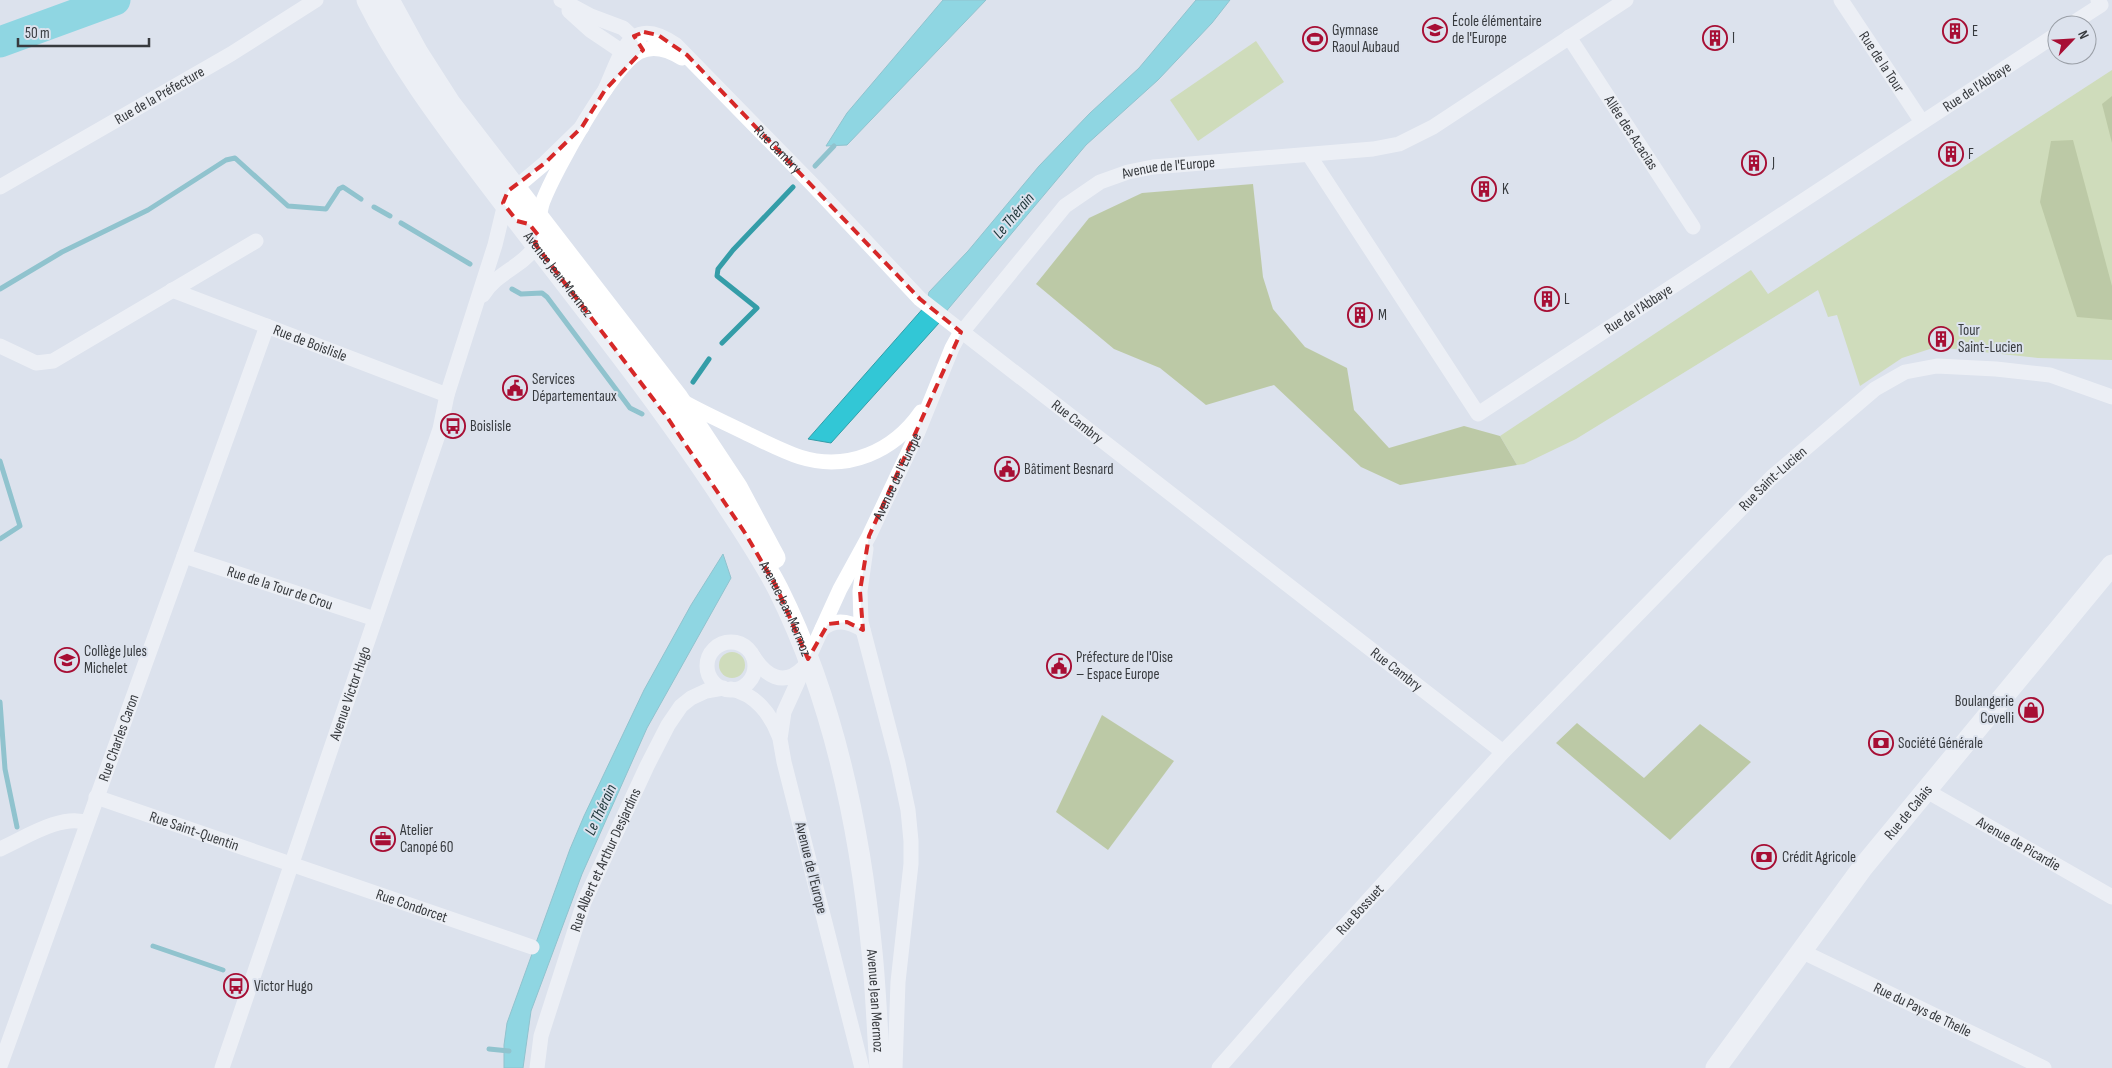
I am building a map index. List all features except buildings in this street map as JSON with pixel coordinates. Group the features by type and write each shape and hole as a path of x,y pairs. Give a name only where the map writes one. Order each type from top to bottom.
{"main road":[{"name":"Avenue Jean Mermoz","path":"367,0 432,108 508,195"},
{"name":"Avenue Jean Mermoz","path":"389,0 418,53 533,235 681,435 789,598"},
{"name":"Avenue Jean Mermoz","path":"533,235 678,398 740,493 789,598 814,673 839,759 861,864 872,953 880,1068"},
{"name":"Rue de Calais","path":"1716,1068 1863,867 2112,565"},
{"name":"Avenue Jean Mermoz","path":"814,673 850,756 870,845 884,948 894,1068"}],"street":[{"name":"Rue de la Préfecture","path":"0,187 231,54 316,0"},
{"path":"556,0 590,30 632,54"},
{"path":"533,235 546,193 582,127 605,90 632,54 634,36 618,26 591,16 561,0"},
{"name":"Avenue de l'Europe","path":"862,1068 784,762 780,739 784,712 814,673 822,629 846,577 869,536 918,432 952,348 962,332 1065,206 1100,182 1128,172 1153,167 1373,149 1410,139 1433,127 1626,0"},
{"name":"Rue de la Tour","path":"1841,0 1922,122"},
{"path":"2083,15 2100,2"},
{"name":"Rue Cambry","path":"634,36 648,32 667,39 687,55 705,77 807,179 920,298 947,321 1503,752"},
{"name":"Allée des Acacias","path":"1570,37 1693,227"},
{"name":"Rue de l'Abbaye","path":"1309,155 1478,414 2047,41"},
{"name":"Rue Cambry","path":"632,54 657,48 669,51 705,77"},
{"path":"508,195 549,160 582,127"},
{"name":"Avenue Victor Hugo","path":"222,1068 440,429 447,396 495,245 508,195"},
{"name":"Avenue Victor Hugo","path":"495,245 501,233 533,235"},
{"name":"Avenue Victor Hugo","path":"472,316 484,292 533,235"},
{"path":"0,346 36,363 46,363 256,241"},
{"name":"Rue de Boislisle","path":"172,290 447,396"},
{"name":"Rue Charles Caron","path":"0,1066 267,326"},
{"name":"Rue Saint-Lucien","path":"1503,752 1772,478 1861,401 1894,377 1915,368 1937,366 2020,371 2050,375 2112,397"},
{"path":"678,398 780,449 805,458 825,461 859,457 883,449 907,429 933,395"},
{"name":"Avenue de l'Europe","path":"869,536 860,591 863,630 898,763 908,810 911,841 911,864 898,982 894,1068"},
{"name":"Rue de la Tour de Crou","path":"184,556 375,619"},
{"path":"822,629 828,624 840,621 853,624 863,630"},
{"path":"780,739 773,721 764,709 744,693 727,689 714,682 708,672 708,660 713,650 723,643 734,642 745,647 764,671 775,676 788,677 814,673"},
{"path":"727,689 742,687 751,678 754,668 753,656"},
{"name":"Rue Albert et Arthur Desjardins","path":"537,1068 541,1036 584,902 647,766 668,725 681,706 691,698 706,691 727,689"},
{"name":"Rue Bossuet","path":"1219,1068 1308,966 1503,752"},
{"name":"Avenue de Picardie","path":"1925,790 2112,897"},
{"name":"Rue Saint-Quentin","path":"96,797 292,864"},
{"path":"0,849 61,822 75,820 87,823"},
{"name":"Rue Condorcet","path":"292,864 532,947"},
{"name":"Rue du Pays de Thelle","path":"1801,951 2044,1068"}],"highlighted area":[{"path":"644,32 658,35 687,55 920,299 961,332 869,536 860,591 863,630 847,622 828,624 808,659 776,586 745,533 667,417 535,244 538,235 529,224 517,221 503,203 508,191 545,163 582,127 605,90 643,50 634,36"}],"green space":[{"path":"1256,41 1284,82 1198,141 1170,100"},
{"path":"2112,70 2112,360 2038,358 1936,347 1902,358 1860,386 1837,315 1828,317 1818,290 1576,439 1524,464 1517,465 1500,436 1751,270 1768,294"},
{"path":"2112,96 2112,143 2102,104"},
{"path":"2073,140 2112,286 2112,320 2077,317 2040,202 2051,141"},
{"path":"1253,184 1263,277 1273,309 1305,347 1347,368 1354,410 1389,448 1464,426 1500,436 1517,465 1400,485 1361,467 1274,385 1206,405 1160,368 1114,349 1036,284 1089,218 1142,193"},
{"path":"732,652 741,656 745,665 741,674 732,678 723,674 719,665 723,656"},
{"path":"1102,715 1174,761 1108,850 1056,812"},
{"path":"1577,723 1644,778 1700,724 1751,762 1670,840 1556,743"}],"water":[{"path":"943,0 986,0 847,145 826,146 847,113"},
{"name":"Le Thérain","path":"1196,0 1230,0 1212,23 1158,80 1086,145 949,308 939,323 831,443 808,439 926,305 929,292 968,251 1039,166 1090,113 1139,68"},
{"name":"Le Thérain","path":"723,554 731,578 647,728 582,874 531,1011 523,1068 504,1068 504,1045 507,1023 570,849 584,816 644,690 691,605"}],"waterway":[{"path":"0,42 115,0"},
{"path":"815,166 834,146"},
{"path":"0,289 62,252 148,210 226,160 235,158 288,206 326,209 339,189 343,187 361,199"},
{"path":"722,343 757,308 717,276 718,269 733,250 793,187"},
{"path":"374,207 390,216"},
{"path":"401,223 470,264"},
{"path":"512,289 521,294 542,293 547,297 630,408 642,414"},
{"path":"693,382 709,359"},
{"path":"0,461 20,526 0,539"},
{"path":"0,702 5,769 17,827"},
{"path":"153,946 223,970"},
{"path":"489,1049 509,1051"}],"place":[{"name":"École élémentaire de l'Europe","path":"1435,30"},
{"name":"E","path":"1955,31"},
{"name":"I","path":"1715,38"},
{"name":"Gymnase Raoul Aubaud","path":"1315,39"},
{"name":"F","path":"1951,154"},
{"name":"J","path":"1754,163"},
{"name":"K","path":"1484,189"},
{"name":"L","path":"1547,299"},
{"name":"M","path":"1360,315"},
{"name":"Tour Saint-Lucien","path":"1941,339"},
{"name":"Services Départementaux","path":"515,388"},
{"name":"Boislisle","path":"453,426"},
{"name":"Bâtiment Besnard","path":"1007,469"},
{"name":"Collège Jules Michelet","path":"67,660"},
{"name":"Préfecture de l'Oise – Espace Europe","path":"1059,666"},
{"name":"Boulangerie Covelli","path":"2031,710"},
{"name":"Société Générale","path":"1881,743"},
{"name":"Atelier Canopé 60","path":"383,839"},
{"name":"Crédit Agricole","path":"1764,857"},
{"name":"Victor Hugo","path":"236,986"}]}
